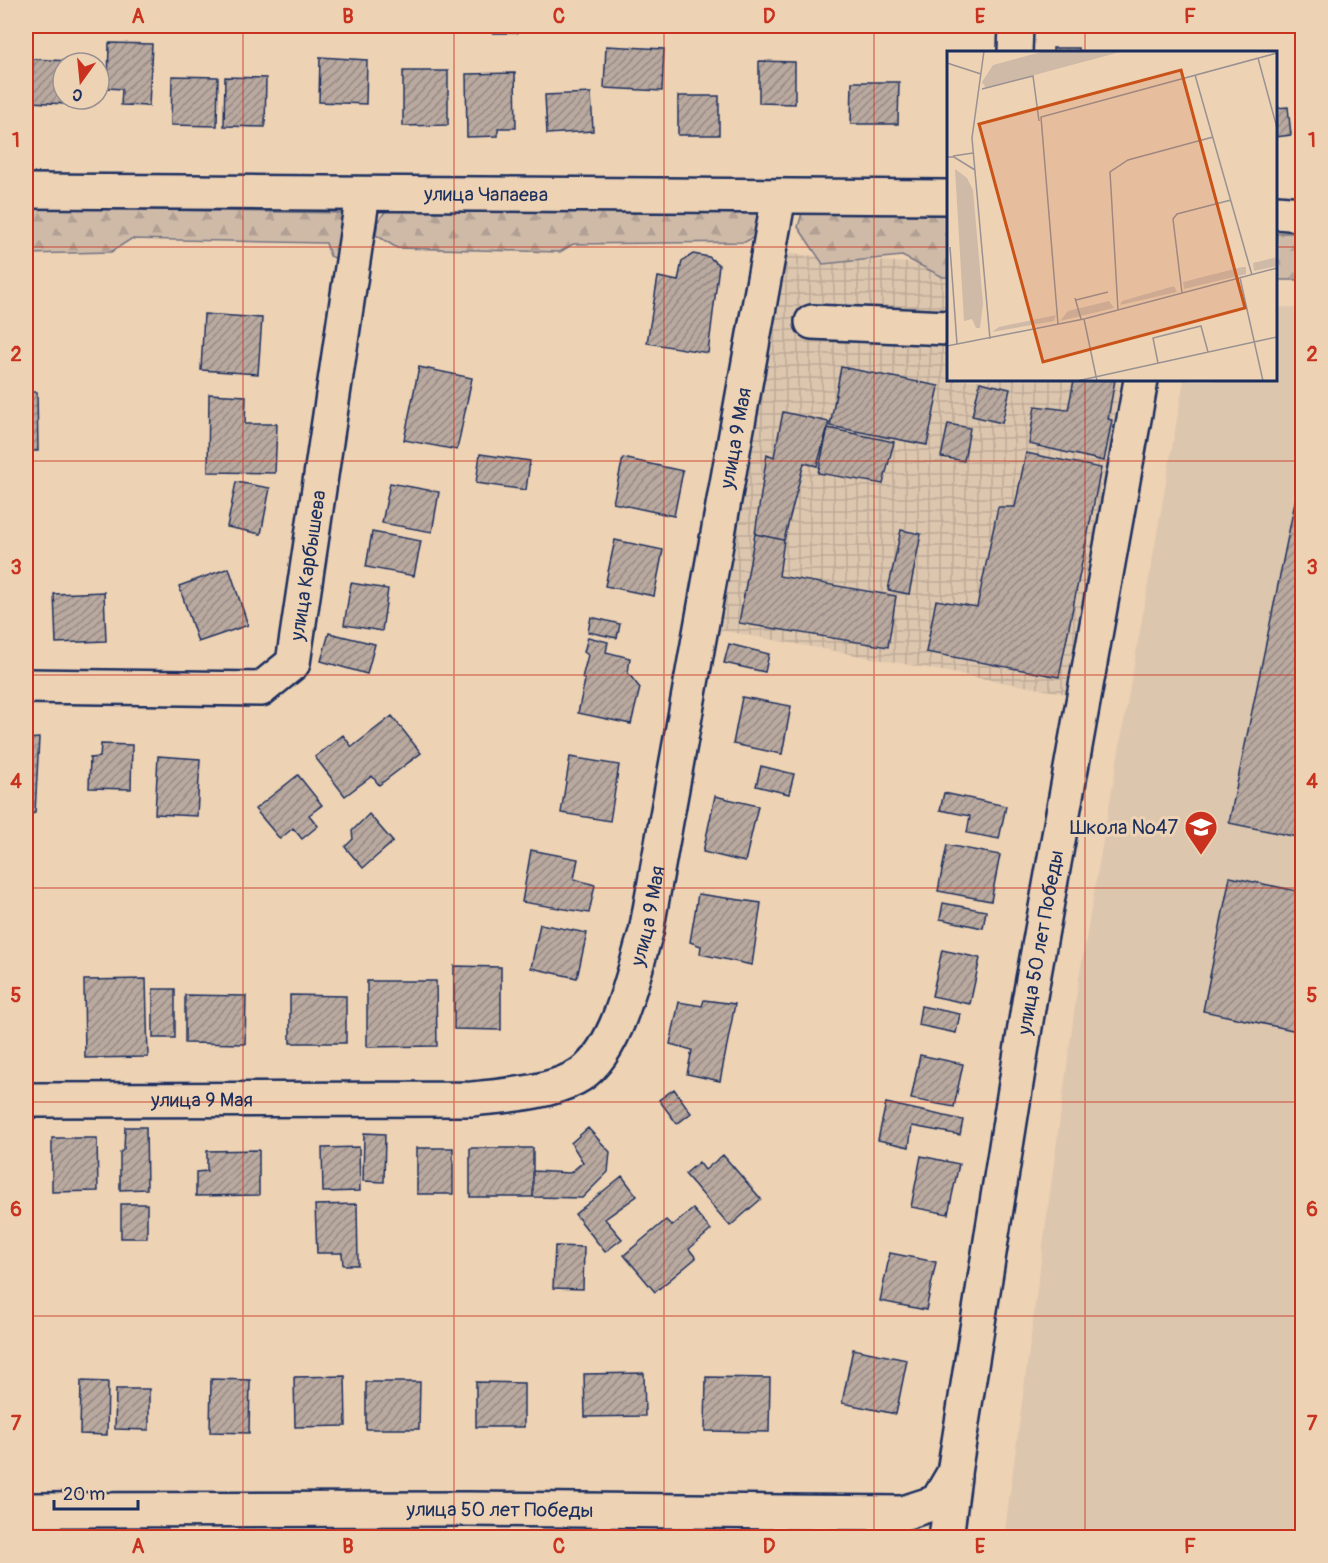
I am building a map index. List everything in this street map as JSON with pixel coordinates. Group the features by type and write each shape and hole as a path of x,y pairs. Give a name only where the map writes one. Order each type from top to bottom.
{"street":[{"path":"1015,51 1016,26"},
{"name":"улица Чапаева","path":"26,191 947,197"},
{"name":"улица Карбышева","path":"26,686 261,689 293,663 363,194"},
{"name":"улица 9 Мая","path":"26,1100 472,1099 537,1091 577,1078 603,1052 622,1013 646,932 780,196"},
{"path":"1277,212 1302,214"},
{"path":"812,322 947,328"},
{"name":"улица 50 лет Победы","path":"946,1538 954,1473 1029,1002 1141,381"},
{"name":"улица 50 лет Победы","path":"26,1509 467,1509 903,1513 938,1502 954,1473"}],"shaded area":[{"path":"778,253 947,266 947,381 1120,381 1073,695 720,630"},
{"name":"Школа №47","path":"1277,307 1302,308 1302,1537 1004,1538 1078,984 1184,381 1277,381"}],"green space":[{"path":"26,208 342,213 339,260 330,256 326,243 131,239 111,252 26,254"},
{"path":"388,208 756,212 759,223 754,237 745,242 573,244 560,252 397,248 376,235 378,221"},
{"path":"802,213 947,215 947,277 902,256 823,264 798,227"},
{"path":"1277,233 1302,233 1302,280 1277,280"}],"building":[{"path":"493,26 517,26 517,33 492,33"},
{"path":"109,43 152,44 149,106 121,105 122,89 111,88 111,51 109,51"},
{"path":"606,46 664,49 662,91 604,88"},
{"path":"1053,48 1079,48 1079,51 1053,51"},
{"path":"320,57 367,60 366,104 319,102"},
{"path":"33,59 51,60 51,103 31,102"},
{"path":"759,61 795,62 795,104 759,103"},
{"path":"403,71 448,71 448,125 403,126"},
{"path":"515,73 516,128 498,128 498,136 467,137 466,74"},
{"path":"172,76 218,77 217,126 171,125"},
{"path":"225,77 266,78 265,127 224,126"},
{"path":"852,82 899,82 898,124 851,124"},
{"path":"1302,89 1302,153 1300,153"},
{"path":"591,93 593,131 547,134 545,95"},
{"path":"678,96 719,96 719,135 678,135"},
{"path":"1288,107 1291,135 1277,137 1277,108"},
{"path":"693,254 709,257 719,265 708,353 647,343 658,277 678,281 682,261"},
{"path":"204,314 262,318 258,374 201,370"},
{"path":"419,367 472,378 457,450 404,440"},
{"path":"841,367 939,386 927,445 830,426"},
{"path":"1074,381 1115,381 1108,419 1112,420 1104,461 1029,444 1035,406 1068,410"},
{"path":"980,382 1010,389 1002,423 972,416"},
{"path":"26,392 37,392 38,451 26,451"},
{"path":"209,394 246,396 245,424 277,424 275,473 208,472"},
{"path":"783,412 829,422 817,466 804,463 784,540 755,534 767,454 774,457"},
{"path":"948,424 970,428 964,461 941,457"},
{"path":"828,428 894,442 883,484 818,473"},
{"path":"1026,453 1101,468 1059,677 926,652 936,600 977,607 998,507 1015,507"},
{"path":"480,454 530,461 526,490 476,483"},
{"path":"623,458 683,471 674,516 613,503"},
{"name":"Школа №47","path":"1302,468 1302,838 1229,823"},
{"path":"236,482 270,488 261,534 227,527"},
{"path":"390,483 439,492 432,532 382,523"},
{"path":"901,530 921,534 909,594 888,590"},
{"path":"372,532 421,541 414,576 366,567"},
{"path":"755,534 784,540 779,576 896,596 888,647 739,623"},
{"path":"615,540 663,550 654,596 605,586"},
{"path":"229,568 248,625 198,642 179,586"},
{"path":"351,583 388,589 382,631 344,625"},
{"path":"104,592 106,641 56,643 54,594"},
{"path":"591,617 620,624 617,638 588,632"},
{"path":"329,633 375,644 367,674 321,661"},
{"path":"588,637 608,642 606,652 630,658 628,673 640,688 631,724 578,713 585,680 582,678 588,655 584,652"},
{"path":"729,644 769,654 765,672 724,663"},
{"path":"742,697 791,706 782,754 733,744"},
{"path":"392,716 421,753 379,785 372,776 345,796 315,757 343,735 352,747"},
{"path":"39,738 35,813 26,816 26,739"},
{"path":"101,744 132,745 131,789 89,788 90,758 100,757"},
{"path":"158,756 200,759 197,816 155,814"},
{"path":"570,757 619,765 610,821 561,813"},
{"path":"761,766 794,774 789,794 756,786"},
{"path":"298,775 322,805 309,815 318,826 302,839 293,828 280,839 255,809"},
{"path":"944,793 1006,806 999,839 967,833 970,816 940,810"},
{"path":"715,796 758,806 745,862 703,852"},
{"path":"369,814 393,842 363,868 345,847 353,839 352,831"},
{"path":"947,845 1000,855 991,901 938,891"},
{"path":"531,850 578,859 574,879 595,885 589,913 522,902"},
{"path":"1230,877 1302,892 1302,1032 1203,1011"},
{"path":"698,894 761,903 752,965 700,954 701,946 690,942"},
{"path":"943,903 986,911 983,928 940,919"},
{"path":"540,924 587,933 577,978 531,968"},
{"path":"942,950 980,958 970,1004 932,996"},
{"path":"454,966 501,967 501,1030 454,1029"},
{"path":"146,979 148,1057 85,1058 84,980"},
{"path":"367,981 436,981 437,1046 367,1047"},
{"path":"153,989 175,989 175,1038 153,1038"},
{"path":"185,995 246,996 245,1044 185,1043"},
{"path":"290,995 346,996 346,1043 290,1043"},
{"path":"704,1000 735,1004 720,1081 687,1074 692,1050 670,1044 679,1002 702,1006"},
{"path":"921,1006 960,1014 956,1033 918,1025"},
{"path":"920,1055 963,1064 954,1107 911,1099"},
{"path":"674,1089 691,1113 677,1124 659,1100"},
{"path":"886,1103 963,1120 960,1135 912,1126 909,1147 878,1140"},
{"path":"125,1127 146,1127 147,1189 120,1190 120,1153 124,1149"},
{"path":"588,1128 610,1152 608,1172 582,1198 533,1197 533,1171 570,1173 583,1162 571,1143"},
{"path":"364,1133 385,1134 384,1182 363,1181"},
{"path":"52,1138 97,1138 98,1191 52,1192"},
{"path":"359,1147 360,1191 323,1192 322,1148"},
{"path":"417,1148 453,1148 453,1194 417,1194"},
{"path":"470,1148 533,1148 533,1197 470,1197"},
{"path":"259,1150 259,1195 196,1196 196,1172 207,1171 207,1151"},
{"path":"723,1155 761,1199 730,1226 685,1174 699,1162 705,1170"},
{"path":"921,1156 959,1164 948,1214 911,1207"},
{"path":"622,1176 637,1196 605,1219 622,1239 605,1252 575,1214"},
{"path":"121,1204 147,1204 147,1238 121,1238"},
{"path":"357,1204 358,1265 343,1265 342,1253 317,1253 315,1205"},
{"path":"693,1209 711,1230 689,1249 696,1258 655,1292 624,1255 666,1220 672,1226"},
{"path":"555,1246 584,1247 583,1289 553,1288"},
{"path":"890,1253 936,1262 926,1310 880,1301"},
{"path":"853,1349 907,1360 896,1414 842,1403"},
{"path":"644,1373 645,1416 585,1417 584,1374"},
{"path":"345,1376 346,1426 295,1427 294,1377"},
{"path":"706,1377 770,1378 769,1432 705,1431"},
{"path":"211,1379 250,1380 249,1433 210,1432"},
{"path":"81,1381 108,1382 107,1435 80,1434"},
{"path":"366,1382 420,1382 419,1429 366,1429"},
{"path":"476,1382 524,1383 524,1427 476,1427"},
{"path":"116,1389 149,1389 149,1430 115,1429"},
{"path":"394,1534 436,1534 436,1538 394,1538"}],"place":[{"name":"Школа №47","path":"1201,856"}]}
